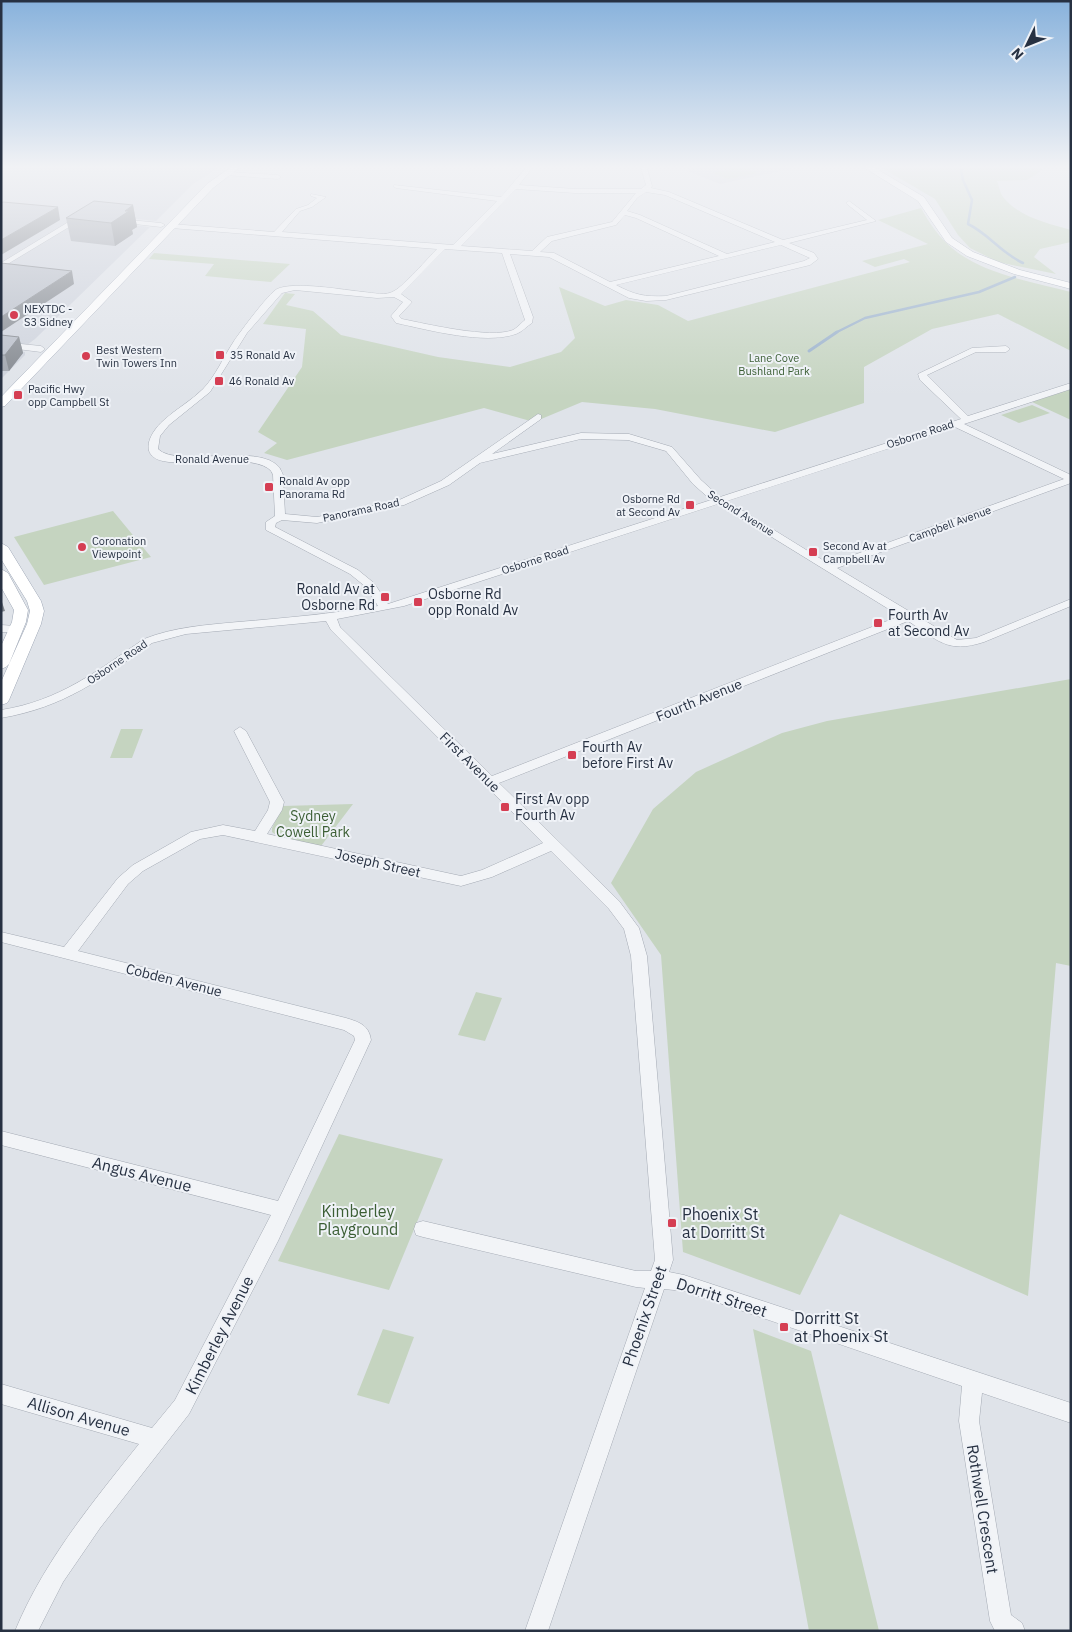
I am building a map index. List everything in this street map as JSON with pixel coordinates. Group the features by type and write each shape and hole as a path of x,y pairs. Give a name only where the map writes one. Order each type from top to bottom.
{"main road":[{"path":"1,390 147,244"},
{"path":"1,404 53,350 149,244"},
{"path":"955,244 970,254 1003,268 1071,286"},
{"path":"41,348 53,350"},
{"path":"1,548 34,602 37,611 34,624 1,700"},
{"path":"1,573 20,606 16,630 1,664"}],"street":[{"path":"1,266 36,244"},
{"path":"421,244 534,253 557,257 632,296 646,299 676,295 807,263 814,259 811,255 787,244"},
{"path":"534,253 544,244"},
{"path":"700,244 728,257"},
{"path":"610,284 779,244"},
{"path":"444,246 396,294 408,302 395,316 399,321 481,335 515,332 529,321 529,317 505,251"},
{"name":"Ronald Avenue","path":"385,608 370,585 354,572 270,528 271,522 280,517 278,475 274,466 270,463 250,459 168,459 158,456 153,450 152,442 155,435 166,423 207,390 244,332 279,291 295,288 378,296 396,294"},
{"path":"1,344 41,348"},
{"path":"966,419 923,378 922,374 975,350 1006,349"},
{"name":"Osborne Road","path":"1,714 25,710 64,697 148,641 159,636 385,608 1071,386"},
{"name":"Panorama Road","path":"280,517 317,520 400,503 445,482 538,417"},
{"path":"955,422 1071,479"},
{"name":"Second Avenue","path":"475,461 581,436 629,437 669,449 697,482 718,500 955,644 970,644 1071,602"},
{"name":"Campbell Avenue","path":"830,567 1071,479"},
{"name":"First Avenue","path":"330,616 335,628 614,905"},
{"name":"Fourth Avenue","path":"490,782 908,617"},
{"path":"1,628 16,630"},
{"path":"240,731 277,802 275,810 258,837"},
{"name":"Joseph Street","path":"67,954 123,881 146,863 187,839 204,832 223,830 461,880 487,874 552,844"},
{"name":"Phoenix Street","path":"536,1631 664,1260 640,956 631,928 614,905"},
{"name":"Cobden Avenue","path":"1,937 346,1024"},
{"name":"Kimberley Avenue","path":"26,1631 55,1574 92,1520 182,1407 282,1210 363,1040 362,1033 355,1027 346,1024"},
{"name":"Angus Avenue","path":"1,1138 282,1210"},
{"name":"Dorritt Street","path":"423,1229 636,1279 658,1279 684,1283 1071,1412"},
{"name":"Rothwell Crescent","path":"973,1380 970,1421 1001,1621 1014,1631"},
{"name":"Allison Avenue","path":"1,1394 156,1439"}],"shaded area":[{"path":"1,244 132,244 35,339 19,351 25,352 25,355 1,379"}],"green space":[{"name":"Lane Cove Bushland Park","path":"927,244 948,244 964,257 993,271 1071,292 1071,351 998,314 932,329 864,367 864,403 775,432 655,409 582,402 534,422 484,408 287,460 264,453 277,443 258,432 302,367 306,329 263,324 285,293 295,294 286,305 313,311 341,335 438,357 510,367 561,352 575,338 559,287 605,306 626,300 658,305 688,321 910,262 904,259 875,267 862,261"},
{"path":"966,244 1061,244 1040,249 1034,257 1056,274 998,262 970,248"},
{"path":"154,253 290,264 271,282 205,276 214,264 149,259"},
{"path":"1071,389 1071,420 1032,402"},
{"path":"1032,405 1050,413 1019,423 1001,415"},
{"path":"113,511 151,557 44,585 14,537"},
{"path":"1071,679 1071,966 1056,963 1028,1296 840,1214 800,1295 683,1252 661,955 611,883 653,809 696,772 782,733 827,721"},
{"path":"121,729 143,729 132,758 110,758"},
{"name":"Sydney Cowell Park","path":"353,804 321,846 279,837 272,832 272,828 283,806"},
{"path":"476,992 502,998 485,1041 458,1035"},
{"name":"Kimberley Playground","path":"339,1134 443,1159 389,1290 278,1261"},
{"path":"383,1329 414,1337 389,1404 357,1395"},
{"path":"753,1329 811,1351 879,1631 809,1631"}],"building":[{"path":"1,263 72,271 1,317"},
{"path":"1,335 19,337 5,355 1,355"}],"waterway":[{"path":"996,244 1023,263"},
{"path":"837,332 865,318 979,292 1015,277"},
{"path":"809,351 837,332"}],"place":[{"name":"NEXTDC - S3 Sidney","path":"14,315"},
{"name":"35 Ronald Av","path":"220,355"},
{"name":"Best Western Twin Towers Inn","path":"86,356"},
{"name":"46 Ronald Av","path":"219,381"},
{"name":"Pacific Hwy opp Campbell St","path":"18,395"},
{"name":"Ronald Av opp Panorama Rd","path":"269,487"},
{"name":"Osborne Rd at Second Av","path":"690,505"},
{"name":"Coronation Viewpoint","path":"82,547"},
{"name":"Second Av at Campbell Av","path":"813,552"},
{"name":"Ronald Av at Osborne Rd","path":"385,597"},
{"name":"Osborne Rd opp Ronald Av","path":"418,602"},
{"name":"Fourth Av at Second Av","path":"878,623"},
{"name":"Fourth Av before First Av","path":"572,755"},
{"name":"First Av opp Fourth Av","path":"505,807"},
{"name":"Phoenix St at Dorritt St","path":"672,1223"},
{"name":"Dorritt St at Phoenix St","path":"784,1327"}]}
